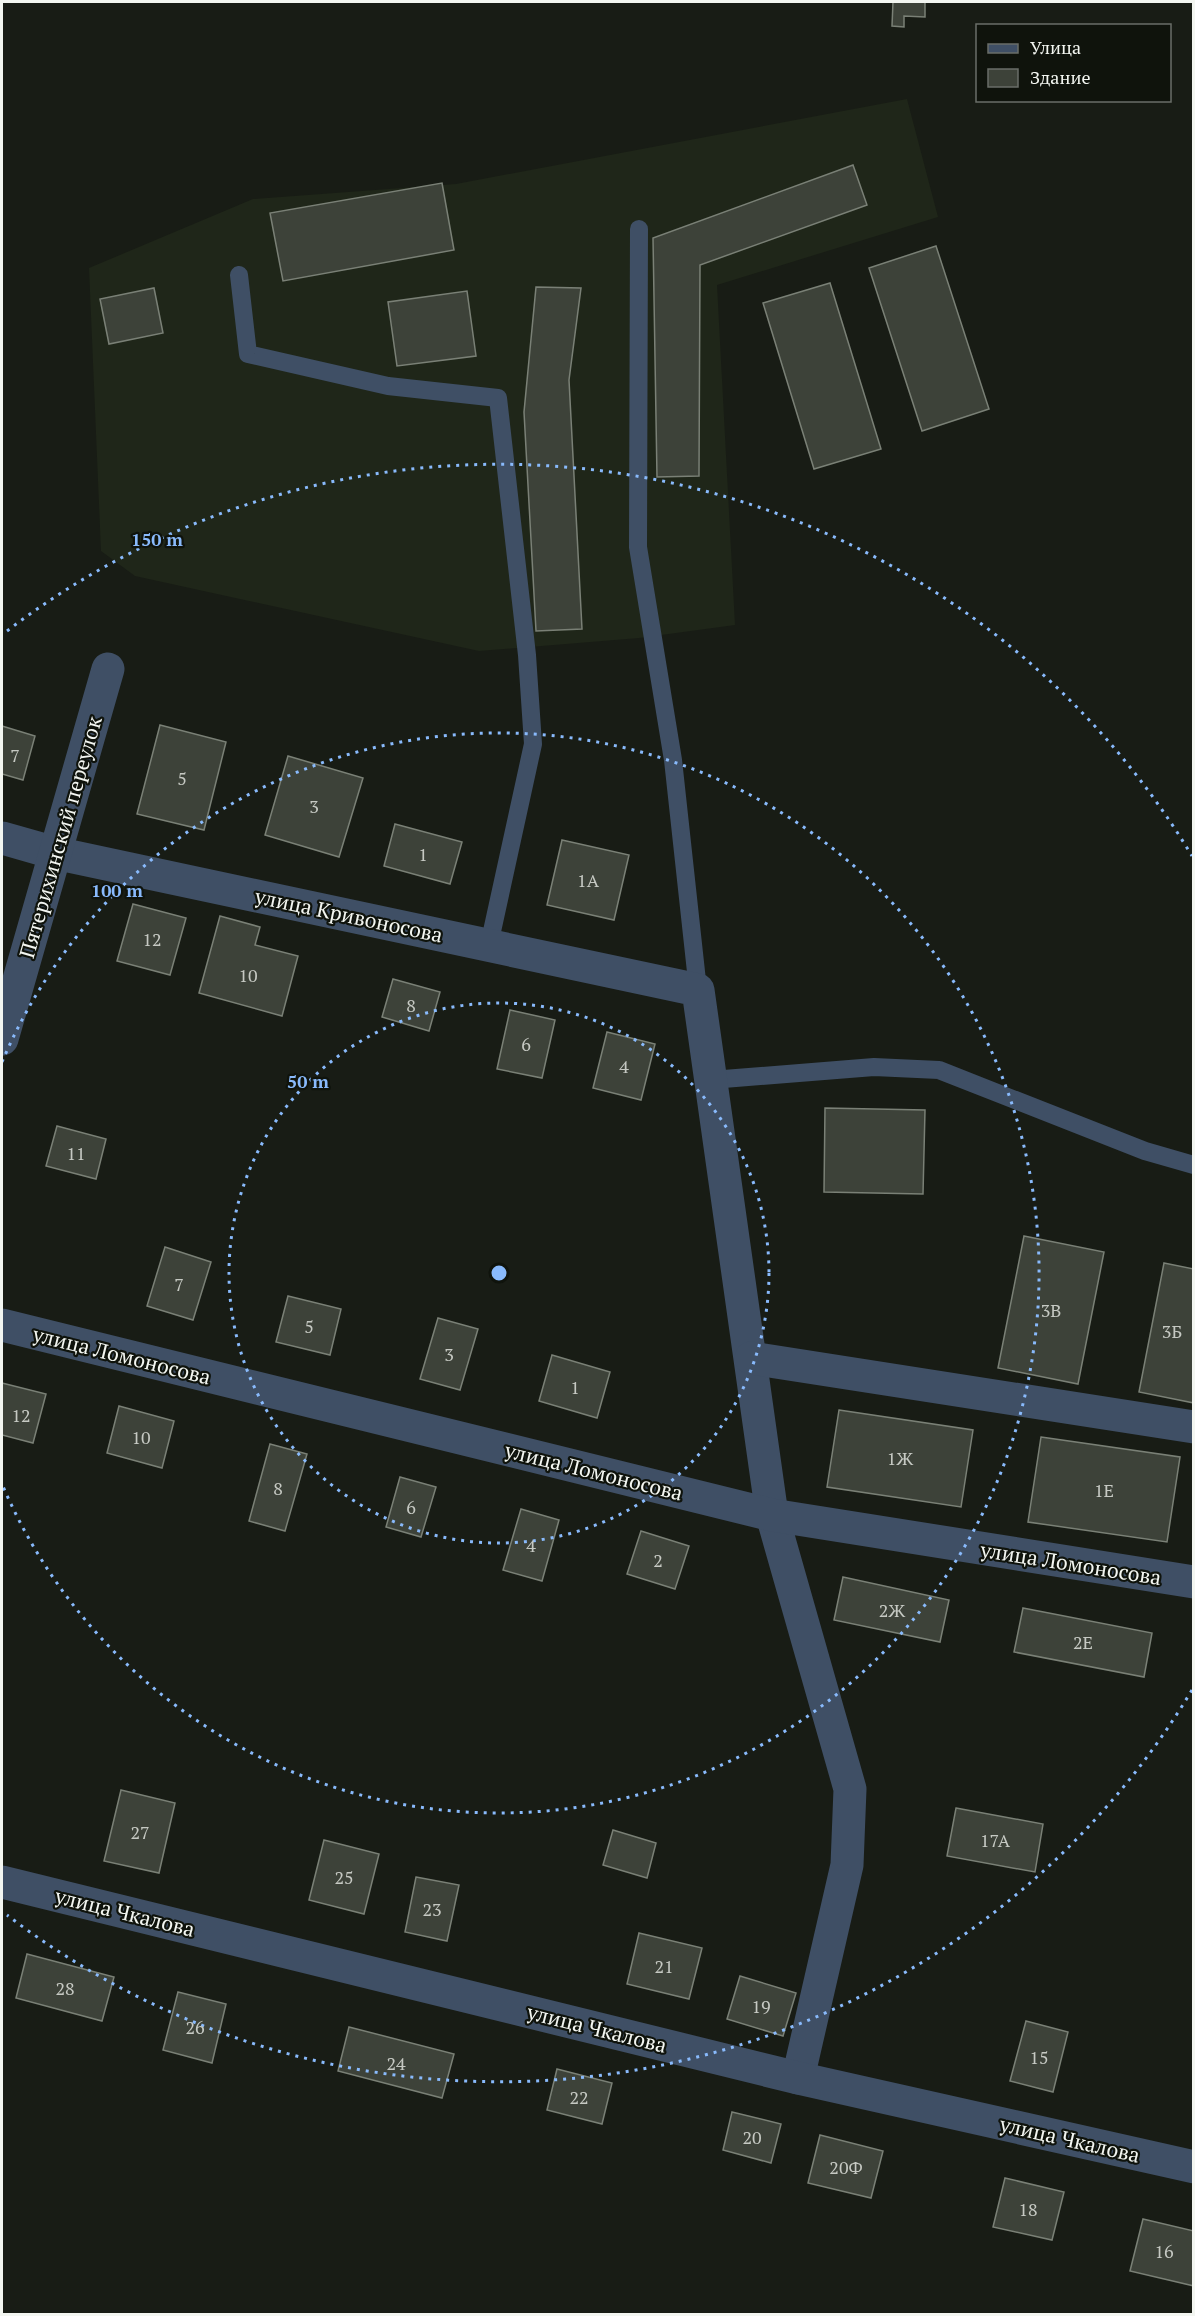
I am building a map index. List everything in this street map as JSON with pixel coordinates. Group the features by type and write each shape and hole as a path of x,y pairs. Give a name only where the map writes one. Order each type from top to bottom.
{"street":[{"name":"Пятерихинский переулок","path":"2,1039 108,669"},
{"name":"улица Кривоносова","path":"2,838 55,853 698,990"},
{"path":"698,990 772,1515 850,1789 847,1865 798,2078"},
{"name":"улица Ломоносова","path":"2,1325 772,1515 1194,1582"},
{"path":"751,1358 1194,1427"},
{"name":"улица Чкалова","path":"2,1882 798,2078 1194,2167"}],"lane":[{"path":"639,229 638,547 673,760 698,990"},
{"path":"238,275 248,354 388,386 498,398 527,655 533,744 489,945"},
{"path":"711,1080 874,1067 939,1070 1134,1147 1194,1165"}],"shaded area":[{"path":"907,99 938,217 717,285 735,625 639,638 479,651 135,576 101,551 89,268 253,199 456,184"}],"building":[{"path":"893,2 925,2 925,17 904,16 904,27 892,26"},
{"path":"853,165 867,205 700,265 699,476 657,477 653,238"},
{"path":"442,183 454,250 283,281 270,213"},
{"path":"936,246 989,409 922,431 869,268"},
{"path":"830,283 881,449 814,469 763,303"},
{"path":"536,287 581,288 569,380 582,629 536,631 524,412"},
{"path":"154,288 163,333 109,344 100,299"},
{"path":"467,291 476,356 397,366 388,302"},
{"path":"160,725 226,742 204,830 137,814"},
{"path":"2,726 35,736 23,780 2,774"},
{"path":"288,756 363,778 339,857 265,835"},
{"path":"395,824 462,842 450,884 384,866"},
{"path":"562,840 629,855 614,920 547,905"},
{"path":"133,904 186,918 170,975 117,961"},
{"path":"220,916 260,927 255,945 298,956 282,1016 199,993"},
{"path":"393,979 440,992 429,1031 382,1017"},
{"path":"510,1010 555,1020 542,1078 497,1069"},
{"path":"607,1032 655,1044 641,1100 593,1088"},
{"path":"825,1108 925,1110 923,1194 824,1192"},
{"path":"57,1126 106,1139 96,1179 46,1166"},
{"path":"1024,1236 1104,1252 1078,1384 998,1368"},
{"path":"165,1247 211,1262 193,1320 147,1306"},
{"path":"1164,1263 1194,1269 1194,1403 1139,1392"},
{"path":"288,1296 341,1309 330,1355 276,1342"},
{"path":"438,1318 478,1329 460,1390 420,1379"},
{"path":"552,1355 610,1372 597,1418 539,1401"},
{"path":"2,1383 46,1394 33,1443 2,1435"},
{"path":"119,1406 174,1421 162,1468 107,1453"},
{"path":"839,1410 973,1430 961,1507 827,1487"},
{"path":"1041,1437 1180,1457 1167,1542 1028,1522"},
{"path":"270,1444 307,1454 285,1531 249,1521"},
{"path":"400,1477 436,1487 421,1537 386,1527"},
{"path":"521,1509 559,1520 542,1581 503,1570"},
{"path":"641,1531 689,1546 675,1589 627,1574"},
{"path":"843,1577 949,1600 940,1642 834,1620"},
{"path":"1023,1608 1152,1633 1144,1677 1014,1652"},
{"path":"121,1790 175,1803 159,1873 104,1861"},
{"path":"956,1808 1043,1824 1035,1872 947,1856"},
{"path":"613,1830 656,1843 647,1878 603,1865"},
{"path":"324,1840 379,1854 364,1914 309,1900"},
{"path":"416,1877 459,1885 447,1941 405,1932"},
{"path":"639,1933 702,1948 689,1999 627,1984"},
{"path":"27,1954 114,1977 102,2021 16,1998"},
{"path":"740,1976 796,1993 783,2036 727,2019"},
{"path":"178,1992 226,2004 212,2063 163,2050"},
{"path":"1026,2021 1068,2032 1053,2092 1010,2081"},
{"path":"349,2027 454,2054 442,2098 338,2071"},
{"path":"557,2069 612,2083 602,2124 547,2110"},
{"path":"732,2112 781,2124 771,2163 723,2150"},
{"path":"820,2135 883,2151 871,2198 808,2183"},
{"path":"1005,2178 1064,2192 1052,2240 993,2227"},
{"path":"1143,2219 1194,2231 1194,2286 1130,2271"}]}
